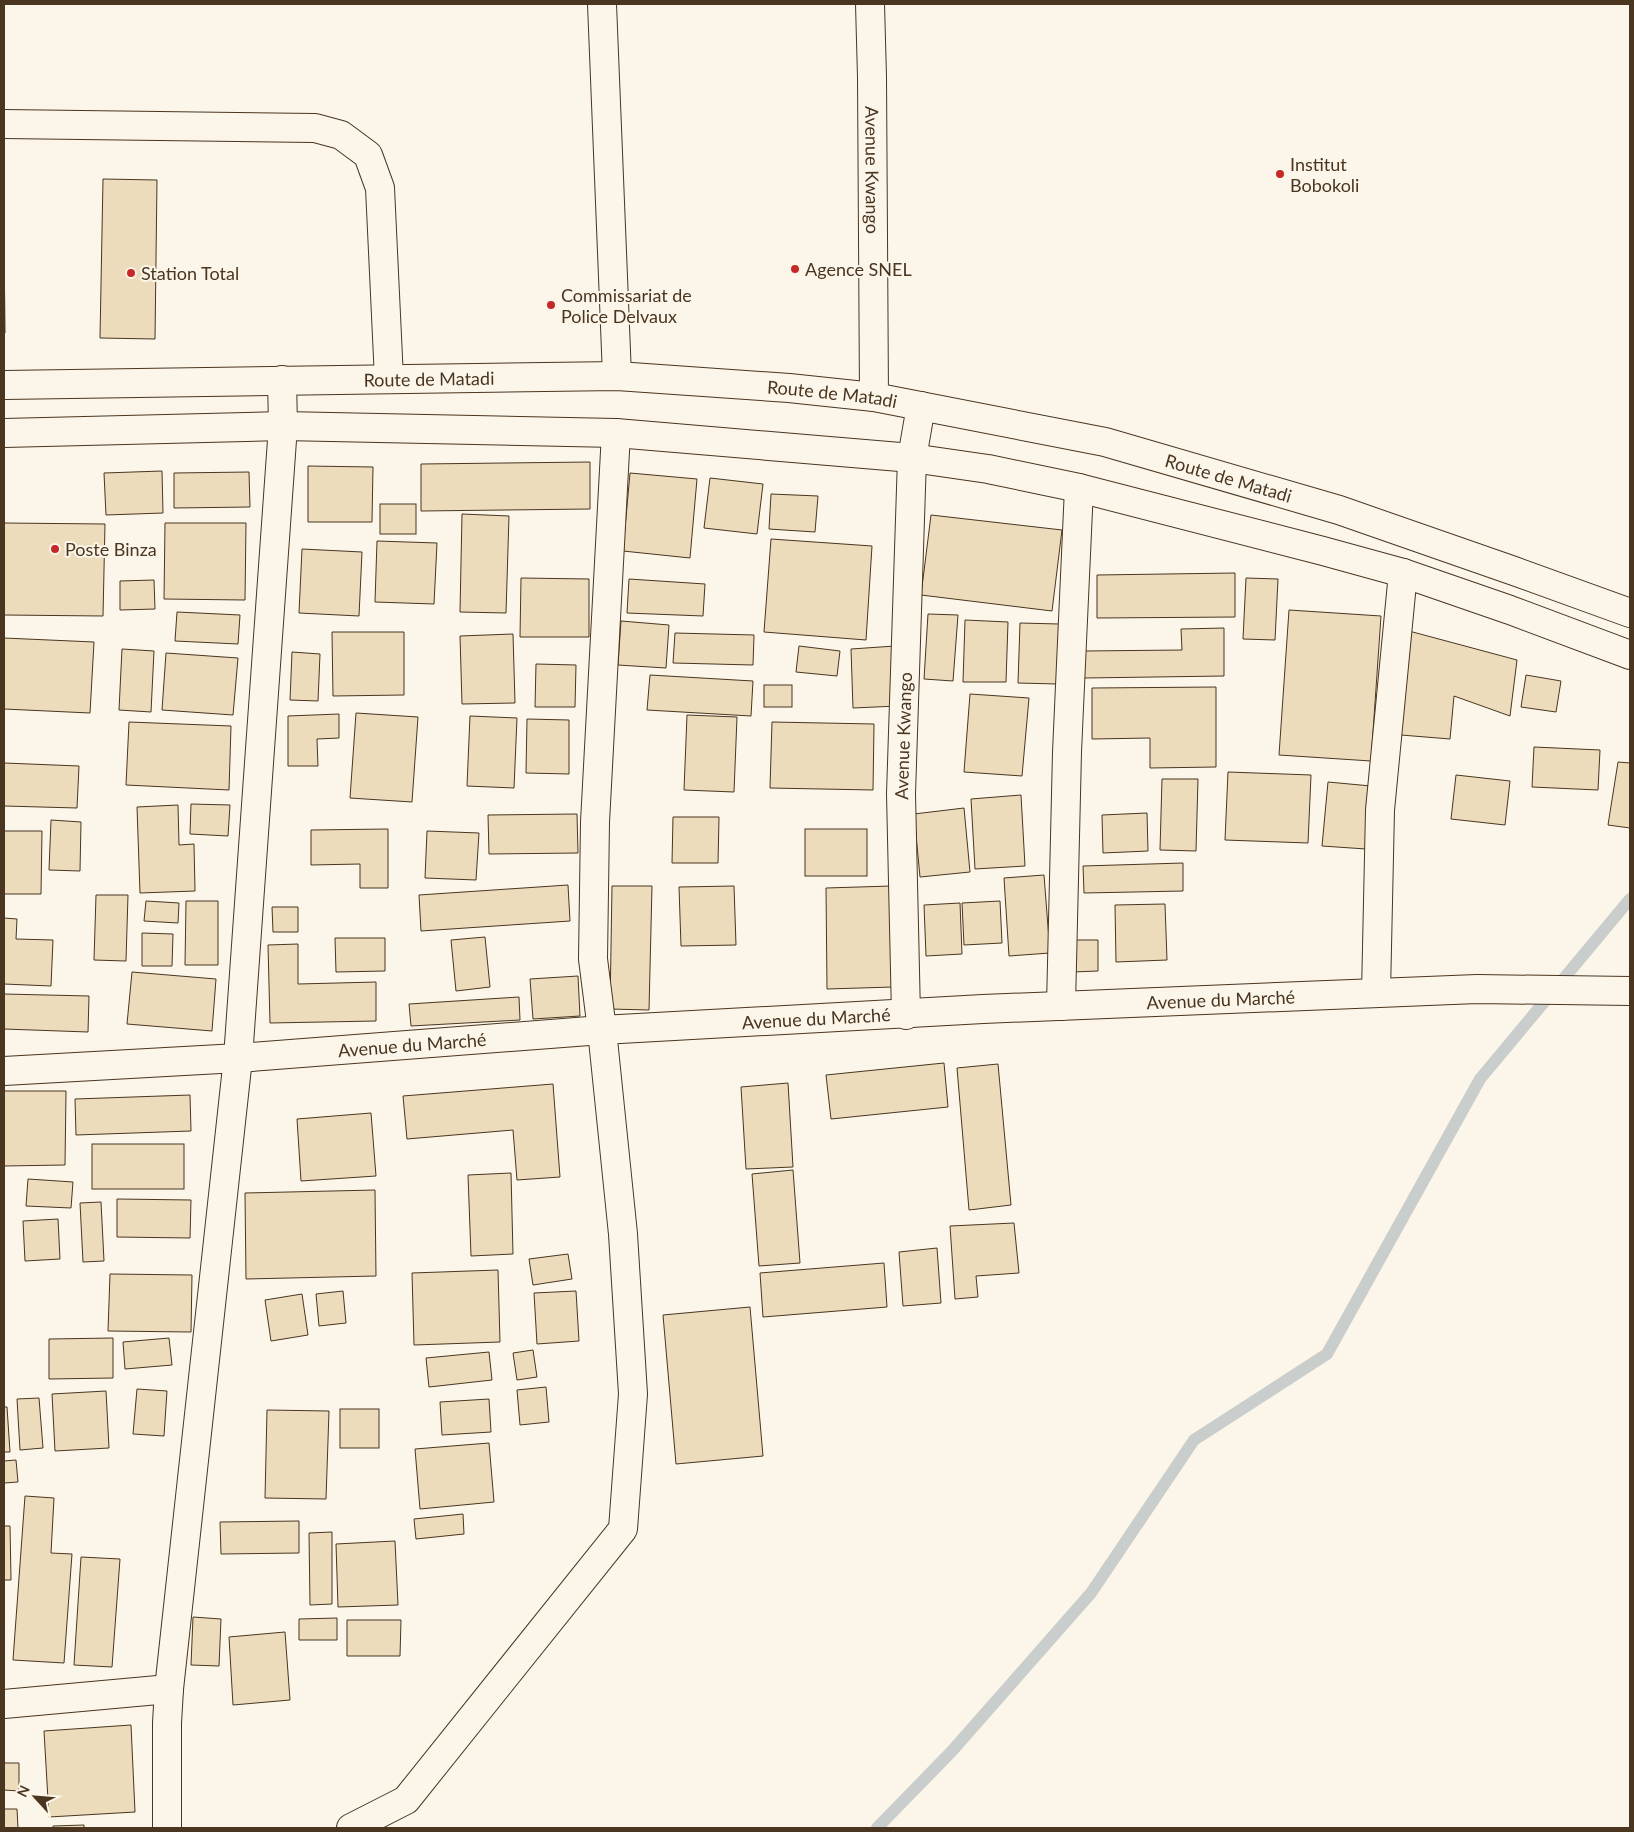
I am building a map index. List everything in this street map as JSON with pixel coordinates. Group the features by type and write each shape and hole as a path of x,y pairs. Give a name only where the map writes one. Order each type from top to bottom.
{"street":[{"path":"602,4 617,376"},
{"name":"Avenue Kwango","path":"870,4 874,397"},
{"path":"4,124 315,128 341,135 368,155 380,188 389,379"},
{"name":"Route de Matadi","path":"4,385 617,376 789,388 874,397 1105,442 1338,510 1514,571 1630,614"},
{"path":"167,1828 167,1723 169,1689 238,1058 283,426 282,380"},
{"name":"Avenue Kwango","path":"906,1015 901,794 912,458 921,406"},
{"path":"4,433 283,426 616,433 912,458 988,469 1078,488 1323,551 1403,573 1510,610 1630,655"},
{"path":"351,1828 406,1800 623,1529 633,1394 623,1234 602,1030 592,959 595,832 616,433"},
{"path":"1061,1006 1067,752 1078,488"},
{"path":"1323,551 1338,510"},
{"path":"1376,993 1380,810 1403,573"},
{"name":"Avenue du Marché","path":"4,1071 238,1058 602,1030 906,1015 983,1009 1477,989 1630,991"},
{"path":"4,1704 169,1689"}],"building":[{"path":"103,179 157,180 155,339 100,338"},
{"path":"4,239 5,333 4,333"},
{"path":"590,462 590,509 421,511 421,464"},
{"path":"308,466 373,467 372,522 308,522"},
{"path":"162,471 163,513 106,515 104,473"},
{"path":"249,472 250,507 174,508 174,473"},
{"path":"630,473 697,479 690,558 623,551"},
{"path":"710,478 763,484 757,534 704,528"},
{"path":"771,494 818,496 815,532 769,529"},
{"path":"380,504 416,504 416,534 380,534"},
{"path":"462,514 509,516 506,613 460,612"},
{"path":"931,515 1062,530 1052,611 921,595"},
{"path":"4,523 105,524 103,616 4,615"},
{"path":"165,523 246,523 245,600 164,599"},
{"path":"771,539 872,546 866,640 764,632"},
{"path":"377,541 437,543 434,604 375,602"},
{"path":"302,549 362,552 359,616 299,613"},
{"path":"1235,573 1235,617 1097,618 1097,575"},
{"path":"521,578 589,579 589,637 520,637"},
{"path":"1246,578 1278,579 1275,640 1243,639"},
{"path":"629,579 705,584 703,616 627,613"},
{"path":"154,580 155,609 120,610 120,581"},
{"path":"1289,610 1381,616 1371,761 1279,755"},
{"path":"177,612 240,615 238,644 175,641"},
{"path":"928,614 958,615 953,681 924,679"},
{"path":"965,620 1008,622 1006,682 963,682"},
{"path":"621,621 669,625 666,668 618,665"},
{"path":"1020,623 1059,624 1057,684 1018,683"},
{"path":"1224,628 1224,676 1084,678 1084,651 1182,650 1181,629"},
{"path":"1409,631 1517,660 1510,716 1454,696 1450,739 1401,735"},
{"path":"332,632 404,632 404,695 333,696"},
{"path":"675,633 754,635 753,665 673,663"},
{"path":"513,634 515,703 462,704 460,636"},
{"path":"4,638 94,642 90,713 4,709"},
{"path":"799,646 840,651 837,676 796,672"},
{"path":"895,646 898,706 853,708 851,649"},
{"path":"122,649 154,651 151,712 119,710"},
{"path":"292,652 320,654 318,701 290,700"},
{"path":"166,653 238,658 233,715 162,710"},
{"path":"536,664 576,665 575,707 535,707"},
{"path":"650,675 753,681 751,716 647,710"},
{"path":"1526,675 1561,681 1556,712 1521,707"},
{"path":"764,685 792,685 792,707 764,707"},
{"path":"1216,687 1216,767 1150,768 1150,738 1092,739 1092,688"},
{"path":"970,694 1029,698 1022,776 964,772"},
{"path":"356,713 418,717 412,802 350,798"},
{"path":"339,714 339,738 317,739 318,766 288,766 288,716"},
{"path":"687,715 737,717 734,792 684,790"},
{"path":"470,716 517,718 514,788 467,786"},
{"path":"527,719 569,720 569,774 526,773"},
{"path":"129,722 231,726 229,790 126,785"},
{"path":"772,722 874,724 873,790 770,788"},
{"path":"1534,747 1600,750 1598,790 1532,787"},
{"path":"1618,762 1630,763 1630,828 1608,825"},
{"path":"4,763 79,766 77,808 4,806"},
{"path":"1228,772 1311,775 1308,843 1225,840"},
{"path":"1456,775 1510,781 1505,825 1451,819"},
{"path":"1162,779 1198,779 1196,851 1160,850"},
{"path":"1328,782 1371,786 1366,849 1322,846"},
{"path":"1021,795 1025,866 975,869 971,799"},
{"path":"191,804 230,805 228,836 190,834"},
{"path":"178,805 179,845 194,844 195,891 140,893 137,807"},
{"path":"964,808 970,872 920,877 914,814"},
{"path":"1147,813 1148,851 1103,853 1102,815"},
{"path":"577,814 578,853 489,854 488,815"},
{"path":"673,817 719,817 718,863 672,863"},
{"path":"51,820 81,822 80,871 49,870"},
{"path":"388,829 388,888 360,888 360,864 311,865 311,830"},
{"path":"805,829 867,829 867,876 805,876"},
{"path":"4,831 42,831 41,894 4,894"},
{"path":"427,831 479,833 476,880 425,878"},
{"path":"1183,863 1183,891 1084,893 1083,866"},
{"path":"1044,875 1050,953 1009,956 1004,878"},
{"path":"568,885 570,921 421,931 419,895"},
{"path":"612,886 652,886 649,1010 610,1009"},
{"path":"734,886 736,945 681,946 679,887"},
{"path":"891,886 893,987 827,989 826,888"},
{"path":"96,895 128,895 126,961 94,960"},
{"path":"146,901 179,903 178,923 144,921"},
{"path":"186,901 218,901 218,965 185,965"},
{"path":"1000,901 1002,943 964,945 962,903"},
{"path":"960,903 962,954 926,956 924,905"},
{"path":"1165,904 1167,960 1116,962 1115,905"},
{"path":"272,907 298,907 298,932 273,932"},
{"path":"4,918 17,919 16,939 53,940 51,986 4,984"},
{"path":"142,933 173,934 172,966 142,966"},
{"path":"485,937 490,987 456,991 451,940"},
{"path":"335,938 385,938 385,971 336,972"},
{"path":"1072,940 1098,940 1098,971 1073,972"},
{"path":"298,944 298,984 376,982 376,1021 270,1023 268,945"},
{"path":"132,972 216,979 212,1031 127,1024"},
{"path":"578,976 580,1016 533,1019 530,979"},
{"path":"4,994 89,996 88,1032 4,1029"},
{"path":"519,997 520,1020 411,1026 409,1004"},
{"path":"944,1063 948,1107 831,1119 826,1075"},
{"path":"998,1064 1011,1205 969,1210 957,1068"},
{"path":"788,1083 793,1167 746,1169 741,1087"},
{"path":"553,1084 560,1177 517,1180 513,1130 407,1139 403,1096"},
{"path":"4,1091 66,1091 65,1165 4,1166"},
{"path":"190,1095 191,1131 76,1135 75,1099"},
{"path":"371,1113 376,1176 301,1181 297,1119"},
{"path":"92,1144 184,1144 184,1189 92,1189"},
{"path":"793,1170 800,1263 759,1266 752,1174"},
{"path":"511,1173 513,1254 471,1256 468,1175"},
{"path":"28,1179 73,1182 71,1208 26,1206"},
{"path":"375,1190 376,1276 246,1279 245,1193"},
{"path":"117,1199 191,1200 190,1238 117,1237"},
{"path":"101,1202 104,1261 83,1262 80,1203"},
{"path":"58,1219 60,1259 25,1261 23,1221"},
{"path":"1014,1223 1019,1273 976,1276 978,1297 955,1299 950,1226"},
{"path":"937,1248 941,1303 903,1306 899,1252"},
{"path":"568,1254 572,1279 533,1285 529,1259"},
{"path":"884,1263 887,1307 763,1317 760,1273"},
{"path":"498,1270 500,1342 414,1345 412,1273"},
{"path":"110,1274 192,1275 191,1332 108,1331"},
{"path":"343,1291 346,1323 319,1326 316,1294"},
{"path":"576,1291 579,1341 537,1344 534,1293"},
{"path":"302,1294 308,1335 271,1341 265,1300"},
{"path":"750,1307 763,1456 676,1464 663,1315"},
{"path":"113,1338 113,1378 49,1379 49,1339"},
{"path":"169,1338 172,1365 125,1369 123,1342"},
{"path":"533,1350 537,1377 517,1380 513,1353"},
{"path":"489,1352 492,1380 429,1387 426,1358"},
{"path":"546,1387 549,1422 520,1425 517,1390"},
{"path":"137,1389 167,1391 164,1436 133,1434"},
{"path":"106,1391 109,1448 55,1451 52,1394"},
{"path":"39,1398 43,1448 20,1450 17,1399"},
{"path":"489,1399 491,1432 442,1435 440,1402"},
{"path":"4,1407 7,1407 10,1452 4,1452"},
{"path":"340,1409 379,1409 379,1448 340,1448"},
{"path":"267,1410 329,1411 326,1499 265,1498"},
{"path":"489,1443 494,1502 420,1509 415,1449"},
{"path":"16,1460 18,1482 4,1483 4,1461"},
{"path":"25,1496 54,1498 51,1553 72,1554 64,1663 13,1660"},
{"path":"463,1514 464,1534 416,1539 414,1519"},
{"path":"299,1521 299,1553 221,1554 220,1522"},
{"path":"4,1526 10,1526 11,1580 4,1580"},
{"path":"332,1532 332,1604 310,1605 309,1533"},
{"path":"395,1541 398,1605 338,1607 336,1544"},
{"path":"81,1557 120,1559 112,1667 74,1665"},
{"path":"193,1617 221,1619 219,1666 191,1665"},
{"path":"337,1618 337,1640 299,1640 299,1619"},
{"path":"347,1620 401,1620 400,1656 347,1656"},
{"path":"285,1632 290,1700 233,1705 229,1637"},
{"path":"131,1725 135,1812 49,1817 44,1731"},
{"path":"4,1763 19,1763 19,1791 4,1790"},
{"path":"4,1809 17,1809 18,1828 4,1828"},
{"path":"84,1825 84,1828 53,1828 53,1826"}],"waterway":[{"path":"877,1828 952,1751 1091,1593 1194,1440 1327,1354 1480,1079 1630,899"}],"place":[{"name":"Institut Bobokoli","path":"1280,174"},
{"name":"Agence SNEL","path":"795,269"},
{"name":"Station Total","path":"131,273"},
{"name":"Commissariat de Police Delvaux","path":"551,305"},
{"name":"Poste Binza","path":"55,549"}]}
